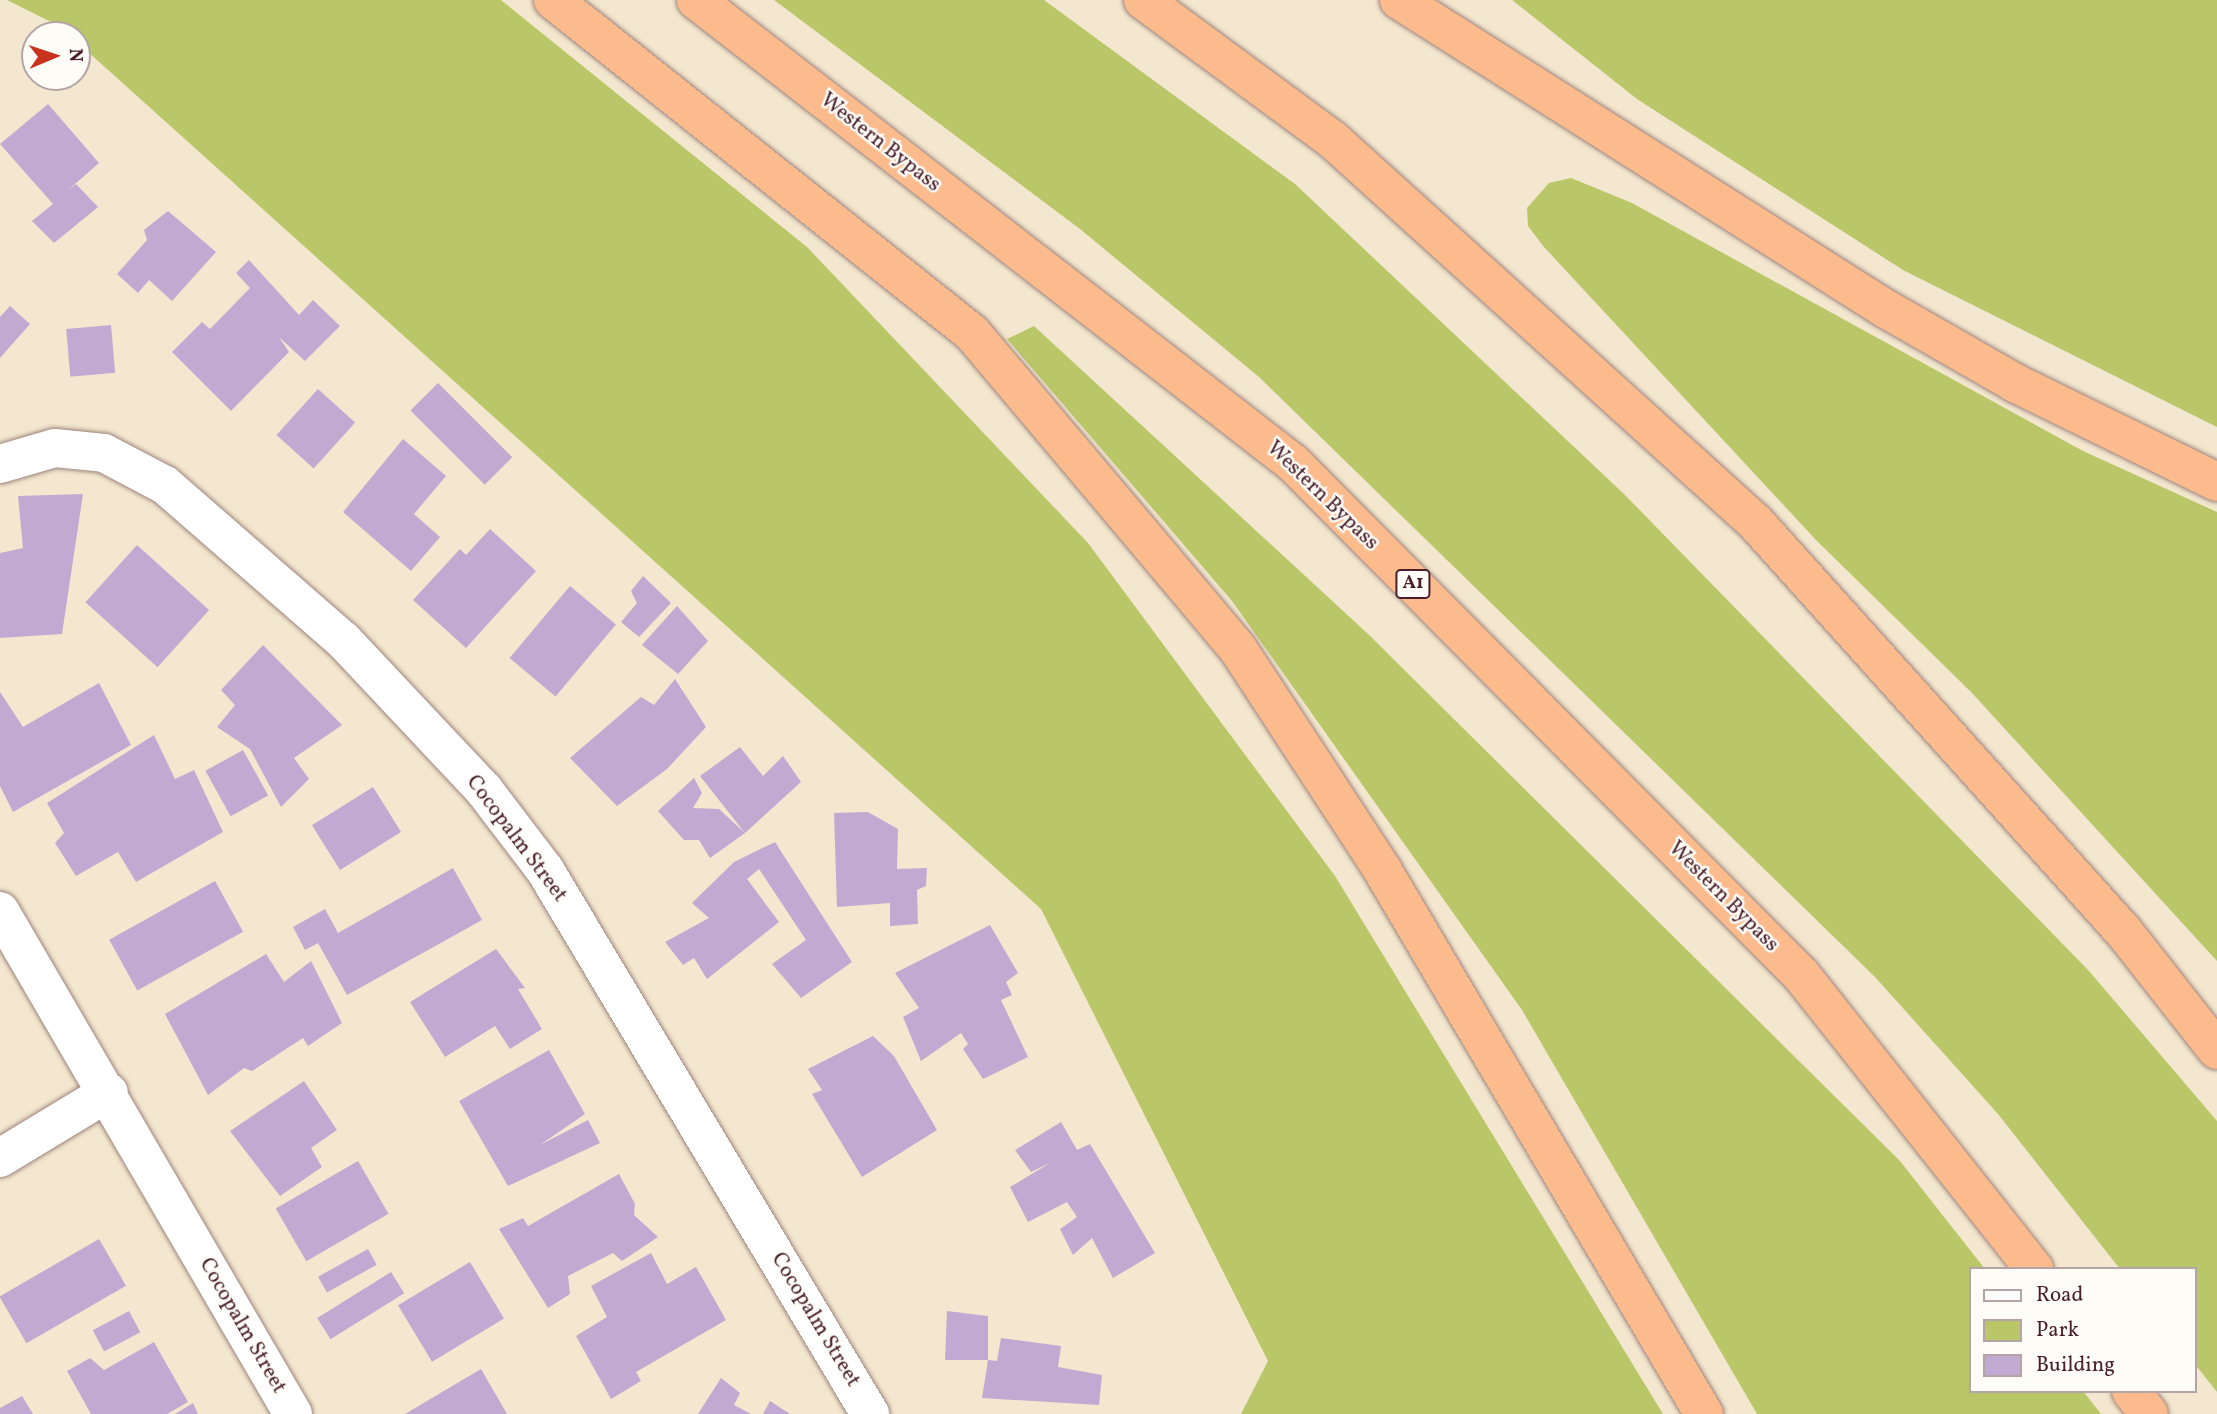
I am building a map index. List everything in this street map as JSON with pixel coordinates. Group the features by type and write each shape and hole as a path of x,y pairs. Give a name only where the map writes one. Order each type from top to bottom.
{"highway":[{"path":"553,0 972,332 1238,649 1383,871 1704,1414"},
{"name":"Western Bypass","path":"696,0 1293,463 1802,976 2032,1267"},
{"path":"1143,0 1333,140 1756,523 2124,932 2217,1050"},
{"path":"1399,0 1886,309 2015,383 2217,482"},
{"path":"2133,1393 2149,1414"}],"street":[{"name":"Cocopalm Street","path":"0,464 55,448 104,453 165,485 344,641 484,790 545,870 870,1414"},
{"name":"Cocopalm Street","path":"0,911 108,1092 293,1414"},
{"path":"0,1158 108,1092"}],"green space":[{"path":"7,0 501,0 807,247 1088,543 1335,876 1663,1414 1241,1414 1268,1361 1041,909 91,55 91,21 49,21"},
{"path":"774,0 1044,0 1295,184 1625,495 2089,971 2217,1121 2217,1392 2196,1366 2196,1267 2118,1267 1998,1114 1875,977 1259,377 1080,229"},
{"path":"1512,0 2217,0 2217,427 1903,270 1637,99"},
{"path":"1571,178 1632,203 2083,451 2217,512 2217,961 1972,693 1816,540 1544,247 1528,226 1527,208 1549,183"},
{"path":"1034,326 1367,633 1900,1161 1983,1267 1968,1267 1968,1393 2085,1393 2101,1414 1757,1414 1522,1010 1232,601 1007,339"}],"building":[{"path":"48,104 99,163 67,191 76,184 98,207 54,243 32,221 53,204 0,144"},
{"path":"168,211 216,252 172,301 149,280 138,293 117,274 147,240 144,230"},
{"path":"249,260 299,315 313,300 340,326 305,361 279,337 289,352 231,411 172,352 202,322 210,329 250,288 236,273"},
{"path":"10,306 30,324 0,358 0,317"},
{"path":"111,325 115,373 70,377 66,329"},
{"path":"438,383 512,457 485,485 410,411"},
{"path":"318,389 355,422 314,469 277,435"},
{"path":"403,439 446,476 414,514 440,537 411,571 343,512"},
{"path":"83,494 62,634 0,638 0,553 23,548 18,496"},
{"path":"490,529 536,571 466,648 413,600 460,549 466,555"},
{"path":"137,545 209,610 158,667 85,602"},
{"path":"643,576 671,603 639,637 621,622 637,603 631,591"},
{"path":"570,586 616,625 556,697 510,658"},
{"path":"677,606 708,641 678,674 642,645"},
{"path":"263,645 342,725 294,758 309,779 281,807 250,749 217,727 235,705 221,690"},
{"path":"675,679 706,727 667,769 617,806 570,758 641,697 654,705"},
{"path":"99,683 131,745 13,812 0,786 0,692 23,727"},
{"path":"154,735 175,779 194,770 223,832 136,882 118,852 76,876 55,843 64,833 47,803"},
{"path":"740,747 763,776 783,756 801,782 745,833 700,776"},
{"path":"243,750 268,795 231,816 205,771"},
{"path":"694,778 702,793 693,808 719,809 745,833 710,858 699,840 684,840 658,811"},
{"path":"373,787 401,832 340,870 312,825"},
{"path":"868,812 898,829 897,869 927,868 926,886 917,890 918,924 890,926 890,903 837,907 834,813"},
{"path":"775,842 852,962 801,998 772,964 806,940 759,869 747,879 779,922 707,979 694,958 683,965 665,942 709,918 692,903 734,862"},
{"path":"453,868 482,920 347,995 318,943 305,950 293,927 325,909 338,933"},
{"path":"215,881 243,932 137,990 109,940"},
{"path":"990,925 1018,973 1006,982 1012,995 1001,1000 1028,1057 983,1079 963,1049 968,1044 961,1033 921,1061 903,1017 919,1008 895,973"},
{"path":"496,949 525,988 518,989 542,1029 510,1049 495,1026 445,1057 410,1002"},
{"path":"266,954 284,982 311,961 342,1023 308,1046 303,1038 252,1071 244,1068 208,1095 165,1014"},
{"path":"873,1036 894,1056 937,1130 862,1177 812,1094 822,1090 808,1069"},
{"path":"549,1050 585,1114 540,1145 588,1120 600,1143 508,1186 459,1101"},
{"path":"304,1081 337,1130 311,1148 322,1167 280,1196 230,1131"},
{"path":"1061,1122 1077,1150 1090,1144 1155,1253 1113,1278 1092,1238 1073,1255 1060,1229 1077,1217 1067,1202 1028,1222 1010,1187 1050,1163 1031,1172 1015,1150"},
{"path":"358,1161 388,1214 306,1261 276,1208"},
{"path":"619,1174 635,1204 634,1215 658,1237 622,1261 613,1253 568,1276 570,1294 548,1308 499,1229 523,1218 528,1226"},
{"path":"99,1239 126,1286 26,1343 0,1296"},
{"path":"368,1249 377,1265 327,1292 318,1277"},
{"path":"651,1253 667,1284 696,1267 726,1320 636,1372 641,1381 611,1399 576,1336 607,1317 591,1286"},
{"path":"470,1262 504,1319 432,1362 398,1305"},
{"path":"391,1272 404,1293 330,1339 317,1318"},
{"path":"129,1311 140,1332 104,1351 93,1330"},
{"path":"947,1311 988,1316 988,1360 945,1360"},
{"path":"1001,1338 1061,1346 1058,1367 1102,1375 1099,1405 982,1398 988,1360 997,1361"},
{"path":"154,1342 188,1402 167,1414 91,1414 67,1371 90,1358 104,1370"},
{"path":"481,1369 507,1414 405,1414"},
{"path":"721,1378 740,1393 734,1405 751,1414 698,1414"},
{"path":"22,1396 33,1414 0,1414 0,1408"},
{"path":"770,1401 790,1414 763,1414"},
{"path":"193,1403 198,1414 175,1414"}]}
